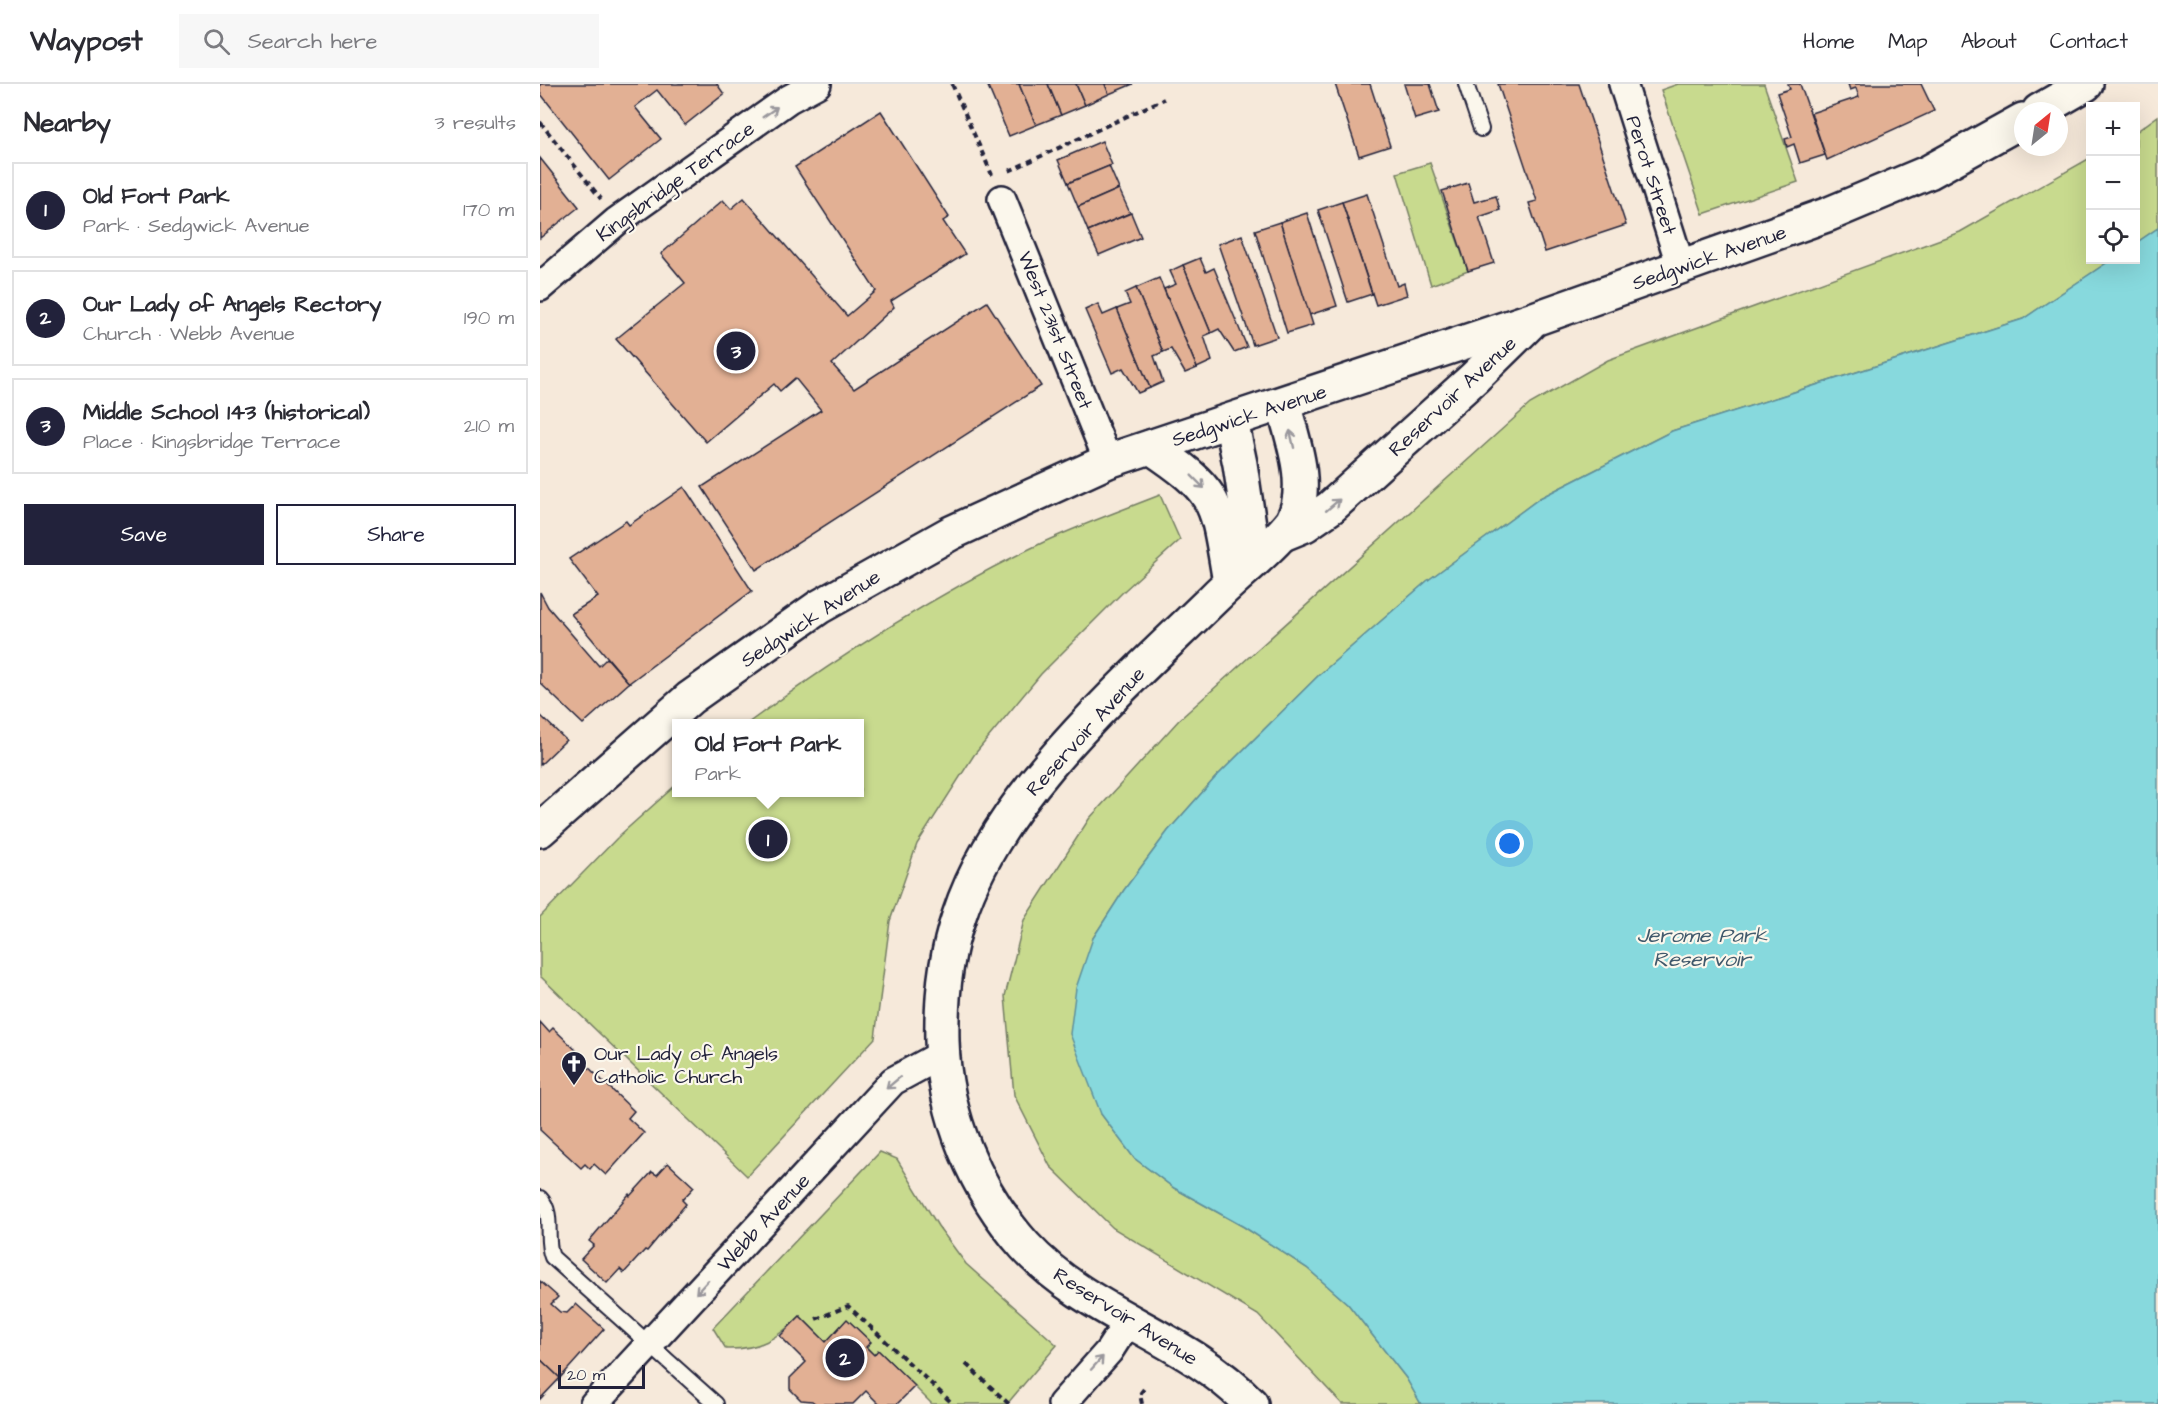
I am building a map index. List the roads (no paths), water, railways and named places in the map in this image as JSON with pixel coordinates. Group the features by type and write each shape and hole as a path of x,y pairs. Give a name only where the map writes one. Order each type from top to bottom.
{"street":[{"name":"Kingsbridge Terrace","path":"540,287 617,221 789,99 817,84"},
{"name":"Perot Street","path":"1623,84 1682,267"},
{"path":"2055,102 2086,84"},
{"name":"Sedgwick Avenue","path":"540,830 690,698 819,607 951,533 1108,461 1284,404 1739,248 1879,194 1929,172 2014,125"},
{"name":"West 231st Street","path":"996,183 1108,461"},
{"name":"Reservoir Avenue","path":"1282,534 1305,525 1331,507 1474,378 1534,319"},
{"name":"Reservoir Avenue","path":"1251,1404 1217,1372 1060,1278 1024,1245 989,1195 958,1134 950,1108 943,1054 942,990 951,942 970,888 997,838 1018,807 1067,745 1230,582 1282,534 1297,513 1300,495 1294,446 1284,404"},
{"path":"1231,421 1240,464 1254,559"},
{"path":"1151,447 1190,474 1212,498 1217,512 1230,582"},
{"name":"Webb Avenue","path":"594,1404 893,1081 943,1054"},
{"path":"1062,1404 1109,1351 1129,1320"}],"lane":[{"path":"1466,84 1481,129"},
{"path":"540,1198 549,1216 548,1248 552,1257 716,1404"}],"water":[{"name":"Jerome Park Reservoir","path":"2158,228 2158,1404 1421,1404 1406,1378 1348,1304 1307,1268 1244,1227 1174,1188 1134,1158 1101,1114 1070,1034 1076,988 1093,938 1124,890 1168,831 1215,778 1319,675 1427,581 1540,498 1672,431 2023,319 2105,264 2140,264 2140,240"}],"place":[{"name":"Middle School 143 (historical)","path":"736,351"},
{"name":"Old Fort Park","path":"768,839"},
{"name":"Our Lady of Angels Catholic Church","path":"574,1087"},
{"name":"Our Lady of Angels Rectory","path":"845,1358"}]}
